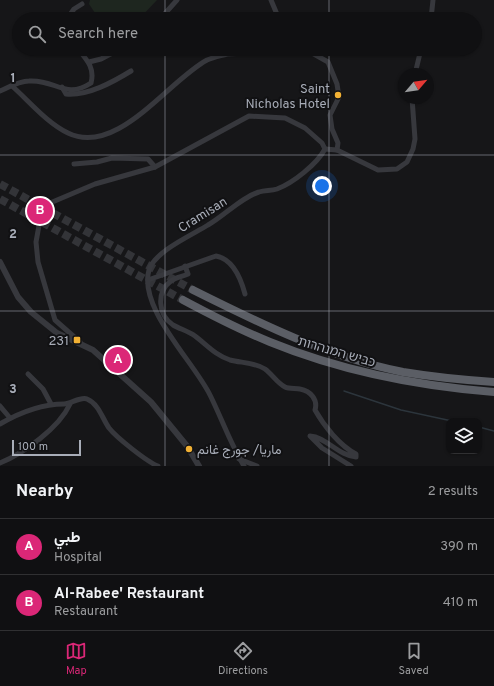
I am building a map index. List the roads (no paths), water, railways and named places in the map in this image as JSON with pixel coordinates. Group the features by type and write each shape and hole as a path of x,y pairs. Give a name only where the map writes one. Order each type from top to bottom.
{"highway":[{"name":"כביש המנהרות","path":"193,290 271,329 351,358 403,372 494,382"},
{"name":"כביש המנהרות","path":"183,300 270,342 335,364 412,382 494,392"}],"street":[{"path":"166,12 177,0"},
{"path":"272,0 276,12"},
{"path":"431,12 434,0"},
{"path":"72,12 82,4"},
{"path":"0,91 28,81 41,81 61,86 70,91 81,89 91,83 92,76 89,62 84,56"},
{"path":"89,62 107,56"},
{"path":"12,86 50,121 67,133 78,137 92,138 119,129 195,68 219,56"},
{"path":"317,56 328,62 337,84 339,97 330,115 332,129 338,143 337,150"},
{"path":"416,68 419,56"},
{"path":"61,86 66,94 76,95 94,89 131,71"},
{"path":"82,344 55,320 48,301 38,262 36,242 40,220 50,203 63,196 95,184 155,167 249,116 285,118 305,128 322,143 325,149 337,150 378,170 397,169 407,162 413,149 415,139 412,104"},
{"name":"Cramisan","path":"148,280 151,265 175,244 259,192 276,190 288,183 312,166 325,149"},
{"path":"74,164 97,162 112,158 148,159 155,167"},
{"path":"244,466 228,438 210,395 160,319 152,301 148,280 155,279 209,257 222,257 235,269 245,294"},
{"path":"0,262 18,296 31,312 57,333 93,350 152,402 186,446 199,466"},
{"path":"185,266 188,274 170,282 161,295 160,302 166,319 173,325 195,336 212,352 230,360 253,364 265,369 286,388 301,389 311,394 315,399 315,410 319,417 338,440 356,454 356,457 346,454 316,437 310,436 322,448 351,466"},
{"path":"28,374 43,389 50,404"},
{"path":"0,424 10,418 50,404 70,404 83,398 88,399 101,412 116,436 155,466"},
{"path":"0,463 12,458 36,442 65,414 70,404"},
{"path":"0,406 10,418"},
{"path":"239,458 257,466"}],"waterway":[{"path":"344,391 401,410 446,420"},
{"path":"482,428 494,431"}],"tunnel":[{"path":"0,184 193,290"},
{"path":"0,199 183,300"}],"place":[{"name":"Saint Nicholas Hotel","path":"338,95"},
{"name":"Al-Rabee' Restaurant","path":"40,211"},
{"name":"231","path":"77,340"},
{"name":"طبي","path":"118,360"},
{"name":"ماريا/ جورج غانم","path":"189,449"}]}
